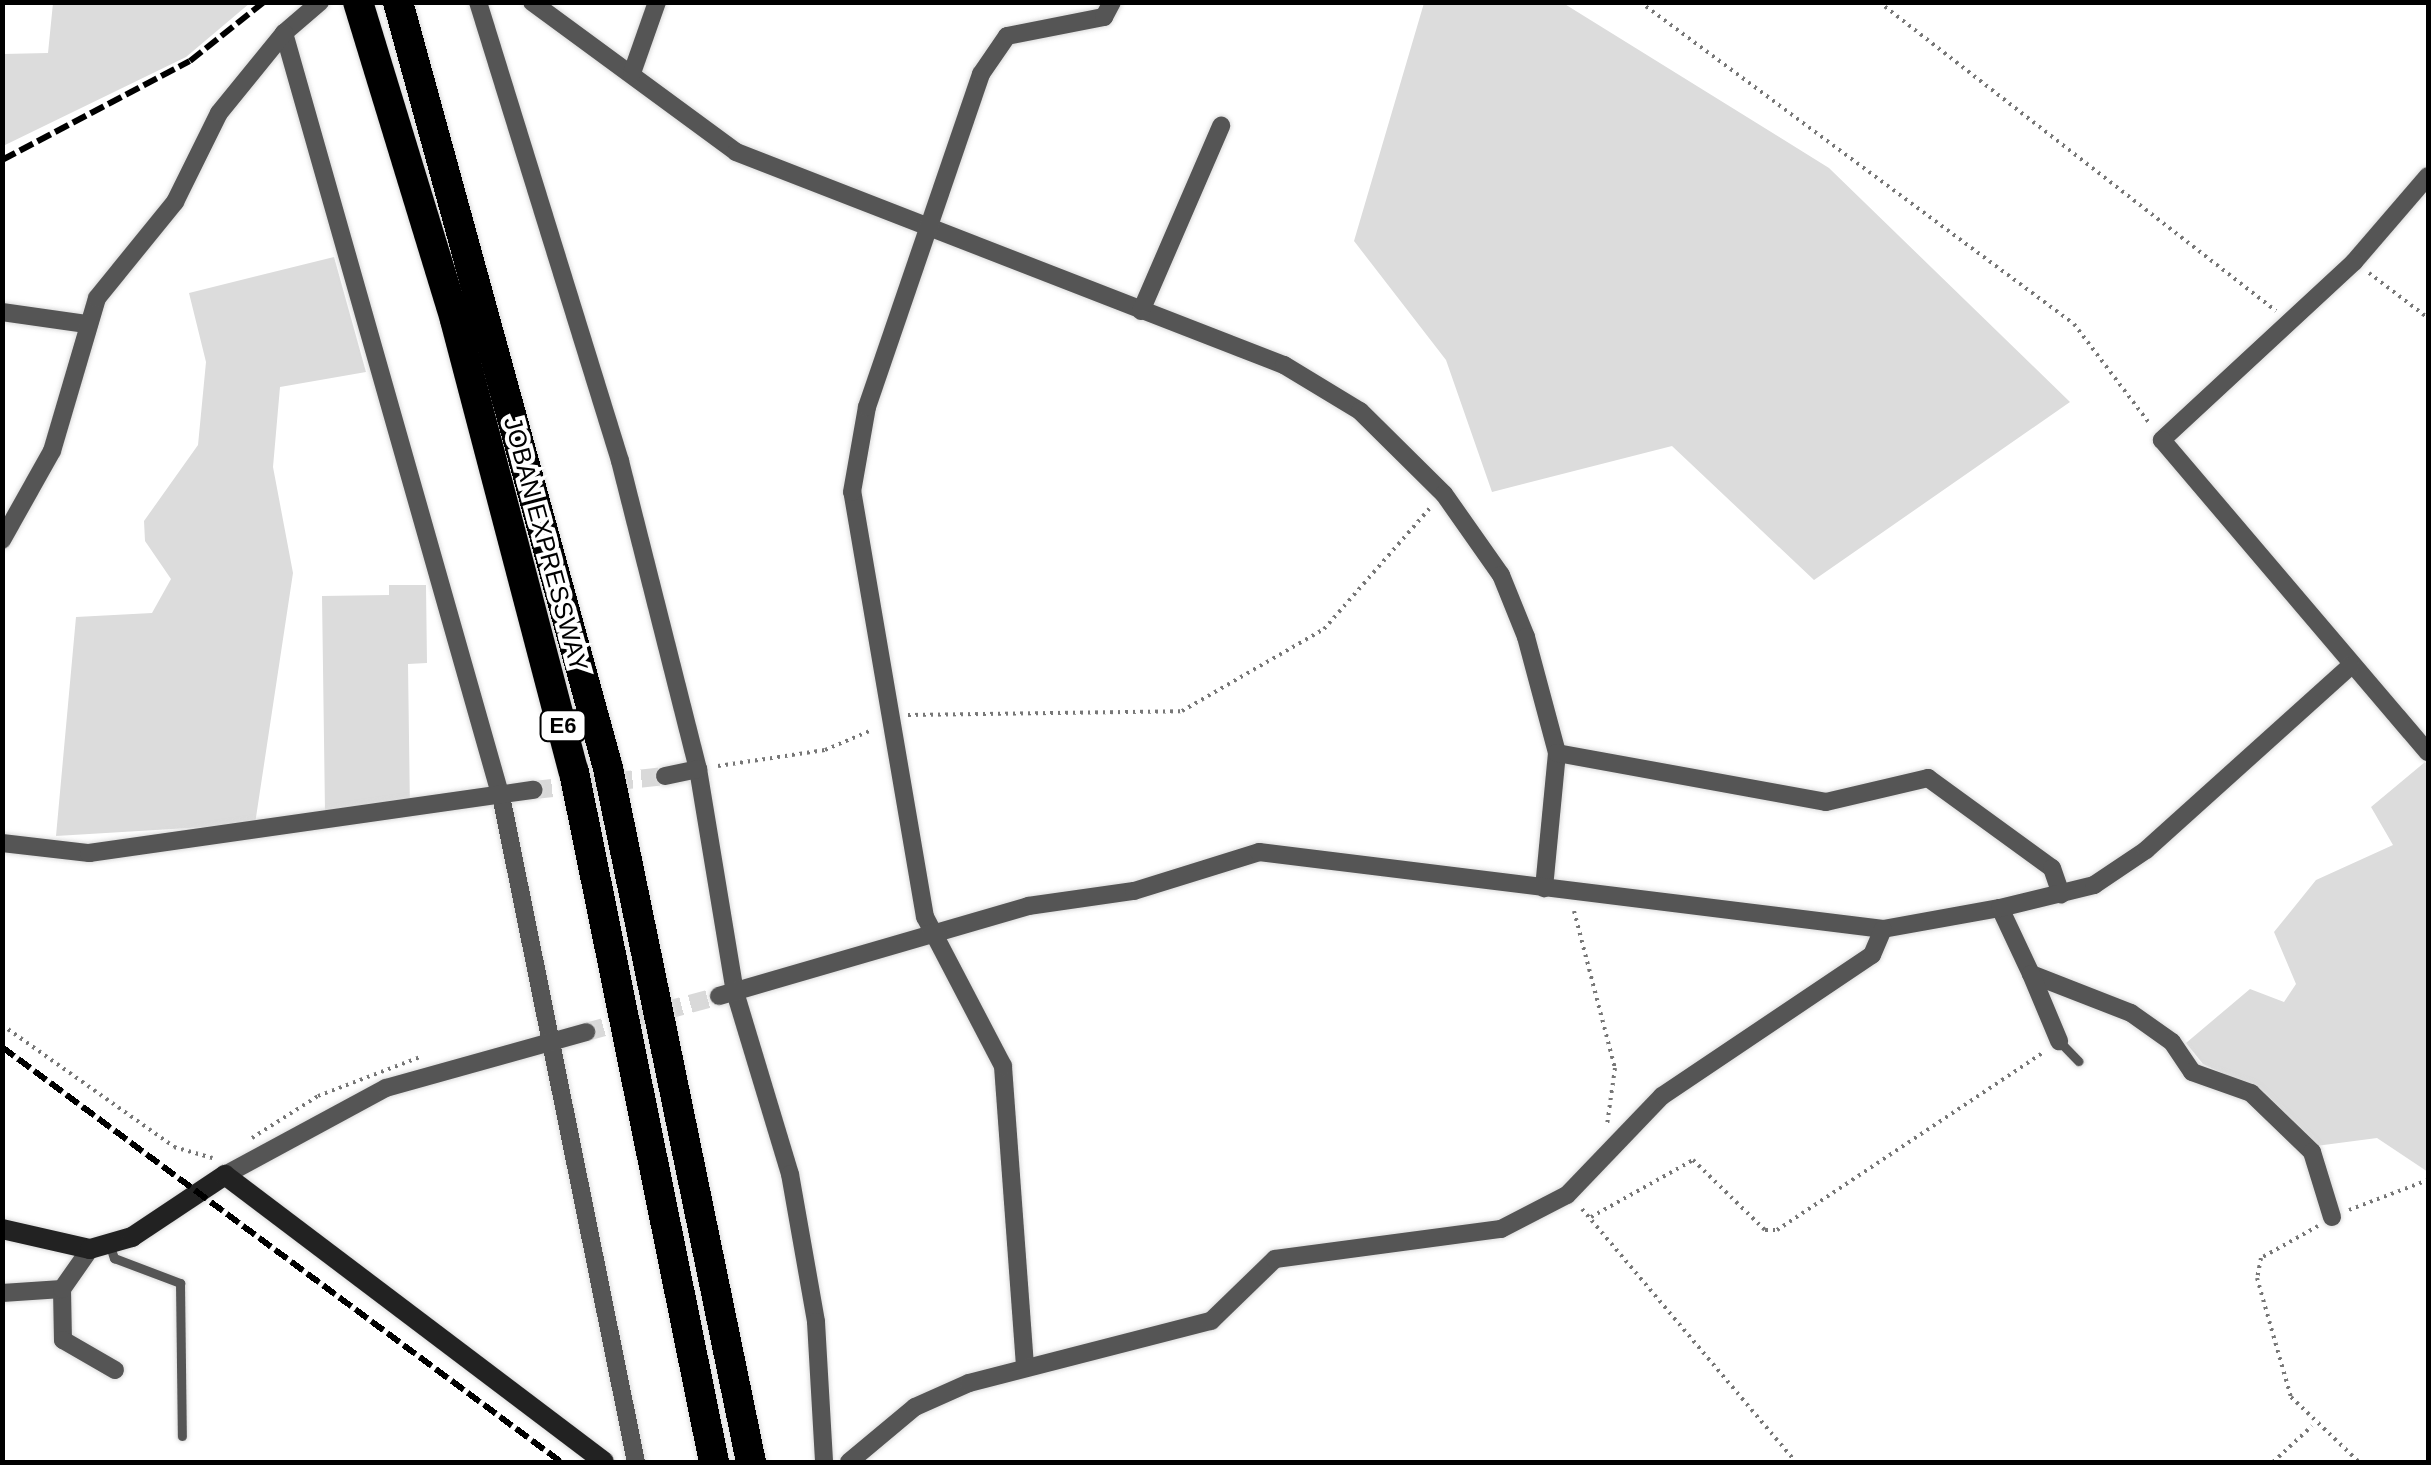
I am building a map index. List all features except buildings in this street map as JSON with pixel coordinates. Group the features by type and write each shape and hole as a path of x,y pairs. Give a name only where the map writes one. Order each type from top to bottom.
{"highway":[{"name":"JOBAN EXPRESSWAY","path":"358,2 455,320 574,772 714,1462"},
{"name":"JOBAN EXPRESSWAY","path":"398,2 599,730 751,1462"}],"street":[{"path":"2,540 52,451 86,324 176,202 219,113 284,34 320,2"},
{"path":"478,2 620,460 698,769 727,994 790,1174 816,1322 824,1462"},
{"path":"532,2 736,152 1284,365 1360,411 1444,494 1501,574 1546,692 1557,753 1544,888"},
{"path":"632,73 657,2"},
{"path":"1026,1366 1003,1066 936,936 886,720 852,492 867,407 980,74 1007,36 1104,17 1112,2"},
{"path":"284,34 502,801 554,1041 636,1462"},
{"path":"1140,311 1222,126"},
{"path":"2428,176 2354,262 2162,440 2350,666 2428,752"},
{"path":"2,312 86,324"},
{"path":"727,994 1260,852 1883,929 2000,908 2094,885 2146,850 2350,666"},
{"path":"1557,753 1826,802 1928,778 2052,868 2061,894"},
{"path":"665,776 698,769"},
{"path":"2,843 88,852 502,801 534,790"},
{"path":"2000,908 2058,1041"},
{"path":"848,1462 915,1407 1026,1366 1212,1321 1275,1259 1501,1229 1567,1196 1609,1144 1721,1050 1872,955 1883,929"},
{"path":"2030,974 2131,1013 2172,1042 2192,1072 2251,1093 2312,1152 2332,1217"},
{"path":"115,1370 63,1340 62,1289 99,1246 386,1088 586,1032"},
{"path":"226,1176 604,1462"},
{"path":"2,1228 99,1246"},
{"path":"2,1293 62,1289"}],"lane":[{"path":"2058,1041 2078,1061"},
{"path":"99,1246 114,1258 180,1283 182,1436"}],"path":[{"path":"1640,2 2074,324 2162,440"},
{"path":"1879,2 2292,323"},
{"path":"2354,262 2428,318"},
{"path":"698,769 825,750 886,720 939,708 1182,711 1324,629 1374,562 1444,494"},
{"path":"1576,891 1592,1002 1616,1068 1609,1144"},
{"path":"2,1024 174,1147 210,1160 223,1153"},
{"path":"1591,1217 1692,1160 1765,1230 1778,1230 2058,1041"},
{"path":"237,1147 318,1096 434,1053"},
{"path":"2359,1462 2312,1426 2291,1397 2257,1278 2261,1258 2332,1217 2428,1180"},
{"path":"1567,1196 1591,1217 1796,1462"},
{"path":"2272,1462 2312,1426"}],"shaded area":[{"path":"53,2 250,3 186,57 3,146 3,54 48,53"},
{"path":"1424,3 1563,3 1829,168 2070,402 1814,580 1672,446 1492,492 1446,360 1354,241"},
{"path":"334,257 366,372 280,387 273,467 293,573 255,824 56,836 76,617 152,613 171,579 145,541 144,521 198,445 206,362 189,293"},
{"path":"389,585 426,585 427,663 408,664 410,811 325,812 322,596 389,595"},
{"path":"2425,762 2428,1172 2377,1138 2316,1146 2256,1089 2203,1064 2186,1043 2250,989 2284,1002 2296,984 2274,932 2316,880 2393,845 2371,807"}],"tunnel":[{"path":"534,790 665,776"},
{"path":"586,1032 719,996"}],"railway":[{"path":"2,160 190,61 264,2"},
{"path":"2,1047 561,1462"}]}
